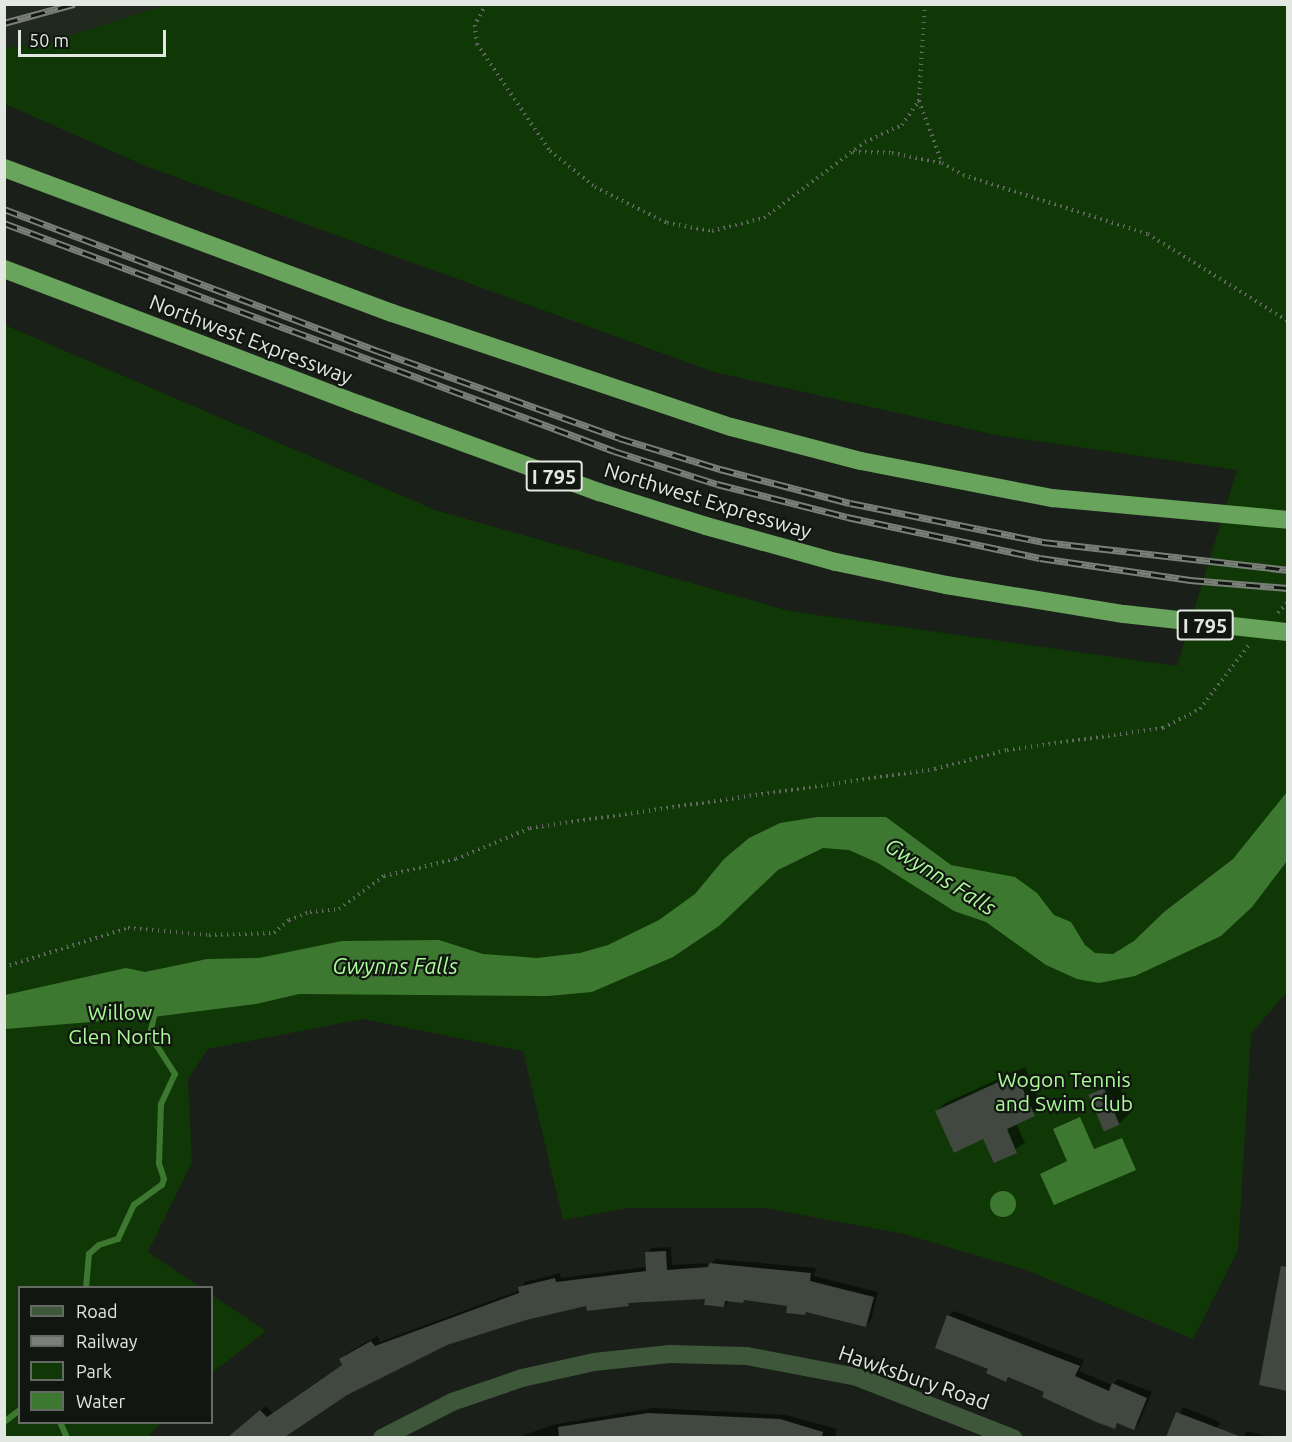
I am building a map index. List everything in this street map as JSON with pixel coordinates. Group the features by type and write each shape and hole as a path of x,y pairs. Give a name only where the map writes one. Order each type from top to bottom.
{"highway":[{"path":"4,168 392,313 731,427 861,461 1052,498 1160,510 1287,520"},
{"name":"Northwest Expressway","path":"4,270 369,408 706,526 836,562 935,583 1124,614 1287,632"}],"street":[{"name":"Hawksbury Road","path":"382,1437 453,1402 522,1378 594,1362 670,1354 747,1356 846,1374 923,1400 1013,1437"}],"path":[{"path":"486,4 475,25 477,44 550,151 595,187 667,223 712,231 764,218 852,152 902,125 919,101"},
{"path":"925,4 919,101 942,163"},
{"path":"852,152 892,153 942,163 963,175 1148,234 1287,321"},
{"path":"1270,621 1287,603"},
{"path":"4,967 128,928 209,934 274,933 289,921 310,912 339,909 384,876 456,860 530,828 935,768 1007,750 1163,728 1200,709 1254,639"}],"shaded area":[{"path":"4,5 169,5 51,42 5,48"}],"green space":[{"path":"169,4 1287,5 1287,992 1251,1034 1238,1250 1193,1339 1026,1270 904,1234 765,1208 628,1208 563,1220 523,1051 363,1019 208,1049 188,1079 192,1162 148,1252 199,1286 18,1286 18,1424 160,1424 147,1437 5,1437 5,325 435,510 789,611 1177,666 1237,470 996,435 714,372 148,167 5,104 4,48 51,42"},
{"path":"213,1296 266,1331 213,1372"}],"water":[{"name":"Gwynns Falls","path":"1287,792 1287,861 1252,907 1221,936 1135,976 1099,983 1077,979 1046,965 986,922 954,911 878,863 849,850 823,848 778,870 719,926 673,957 592,992 548,996 299,994 256,1004 153,1017 5,1029 5,995 126,968 145,972 207,959 259,958 342,941 439,940 483,954 537,958 580,953 608,945 659,920 695,894 724,859 749,838 780,823 817,817 886,817 951,865 1015,877 1037,893 1054,915 1071,922 1085,945 1095,953 1113,954 1134,941 1164,912 1233,859"},
{"path":"1080,1117 1094,1149 1122,1138 1136,1170 1054,1205 1040,1174 1067,1161 1053,1129"},
{"path":"1003,1191 1012,1195 1016,1204 1012,1213 1003,1217 994,1213 990,1204 994,1195"}],"building":[{"path":"1016,1074 1035,1116 1007,1129 1017,1153 994,1163 983,1139 954,1153 935,1111"},
{"path":"1104,1088 1120,1125 1104,1131 1088,1095"},
{"path":"666,1251 667,1270 708,1267 709,1263 811,1273 810,1281 874,1297 866,1327 806,1312 805,1315 786,1313 787,1306 744,1300 743,1303 725,1301 724,1307 704,1305 705,1299 628,1303 629,1306 587,1311 586,1306 526,1320 447,1345 347,1395 285,1437 228,1437 260,1410 267,1417 342,1365 339,1359 371,1341 375,1346 519,1293 518,1287 555,1278 556,1282 646,1271 645,1252"},
{"path":"1281,1266 1287,1267 1287,1391 1259,1385"},
{"path":"947,1315 1080,1366 1075,1376 1109,1391 1112,1383 1147,1398 1134,1430 1117,1423 1115,1429 1096,1422 1042,1397 1044,1392 1008,1377 1006,1382 986,1373 988,1369 935,1348"},
{"path":"1176,1412 1239,1436 1239,1437 1166,1437"},
{"path":"648,1413 780,1419 823,1432 822,1437 559,1437 558,1427"}],"waterway":[{"path":"86,1286 89,1254 99,1245 118,1239 134,1205 162,1185 164,1179 159,1164 161,1104 175,1074 150,1035 155,1011"},
{"path":"4,1422 18,1412"},
{"path":"61,1424 67,1438"}],"railway":[{"path":"4,23 74,4"},
{"path":"4,209 378,351 619,438 720,469 850,503 1043,542 1288,570"},
{"path":"4,223 614,451 717,484 847,517 1040,558 1190,580 1288,588"}],"park label":[{"name":"Willow Glen North","path":"120,1024"},
{"name":"Wogon Tennis and Swim Club","path":"1064,1091"}]}
